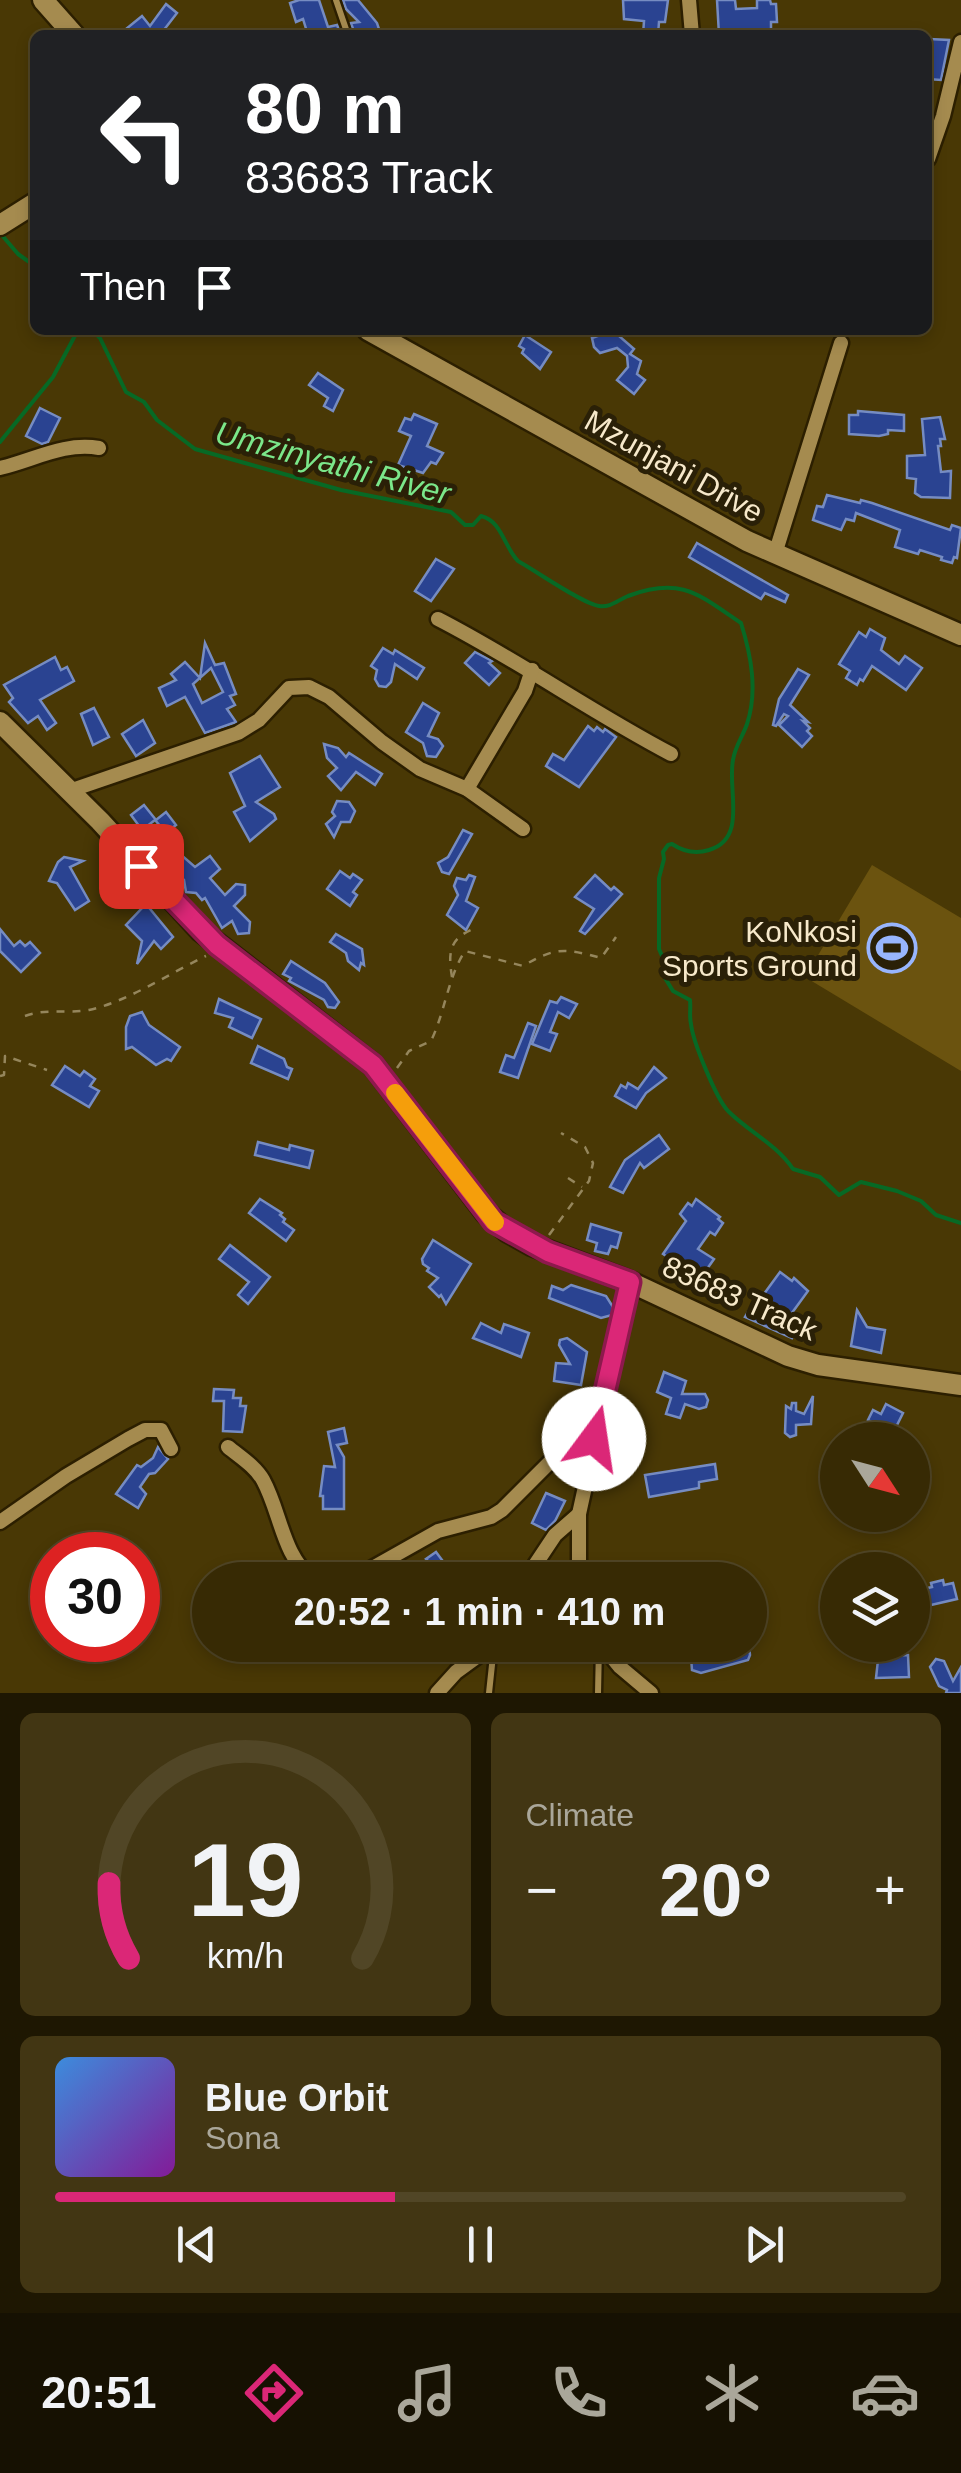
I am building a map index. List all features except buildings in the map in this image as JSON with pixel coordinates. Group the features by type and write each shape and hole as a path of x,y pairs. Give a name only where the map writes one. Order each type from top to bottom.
{"street":[{"path":"43,0 70,30"},
{"path":"689,0 692,30"},
{"path":"932,148 961,42"},
{"path":"0,225 30,205"},
{"name":"Mzunjani Drive","path":"379,335 659,494 775,554 961,635"},
{"path":"775,554 840,342"},
{"path":"0,468 64,448 99,448"},
{"path":"438,619 671,754"},
{"path":"467,789 524,691 532,670"},
{"path":"69,790 238,733 259,720 283,693 298,686 310,687 329,697 420,769 467,789 523,829"},
{"name":"83683 Track","path":"0,722 221,948 353,1047 385,1080 486,1213 507,1231 804,1362 961,1384"},
{"path":"579,1562 578,1514 630,1282"},
{"path":"0,1522 66,1476 145,1430 161,1430 171,1449"},
{"path":"384,1562 438,1532 491,1517 555,1456 567,1447 594,1439"},
{"path":"228,1447 255,1469 263,1481 298,1562"},
{"path":"537,1562 555,1535 578,1514"},
{"path":"437,1693 470,1662"},
{"path":"615,1662 652,1693"}],"lane":[{"path":"336,0 346,30"},
{"path":"489,1693 492,1662"},
{"path":"598,1693 599,1662"}],"path":[{"path":"452,979 453,944 457,936 473,929"},
{"path":"385,1080 409,1050 431,1041 466,950 522,966 546,952 568,949 600,958 616,937"},
{"path":"25,1016 39,1011 85,1011 114,1002 221,948"},
{"path":"0,1076 4,1075 6,1056 46,1070"},
{"path":"539,1248 584,1188 593,1163 584,1147 561,1132"},
{"path":"568,1178 584,1188"}],"shaded area":[{"name":"KoNkosi Sports Ground","path":"872,865 961,918 961,1071 805,977"}],"waterway":[{"name":"Umzinyathi River","path":"0,233 30,262"},
{"path":"0,442 53,377 75,335"},
{"name":"Umzinyathi River","path":"97,335 126,392 144,402 157,420 195,449 341,490 451,512 465,525 473,525 481,516 494,523 518,561 592,604 607,606 647,590 676,588 701,597 741,623 753,686 747,724 733,760 732,824 721,844 709,850 690,852 672,844 663,852 659,949 666,965 665,978 673,991 690,1000 696,1043 723,1104 793,1169 820,1177 839,1195 861,1182 897,1191 921,1201 936,1215 961,1223"}],"slow traffic":[{"path":"395,1093 495,1222"}],"place":[{"name":"KoNkosi Sports Ground","path":"892,948"}],"route":[{"path":"141,866 217,945 373,1065 494,1222 548,1252 630,1282 594,1439"}]}
